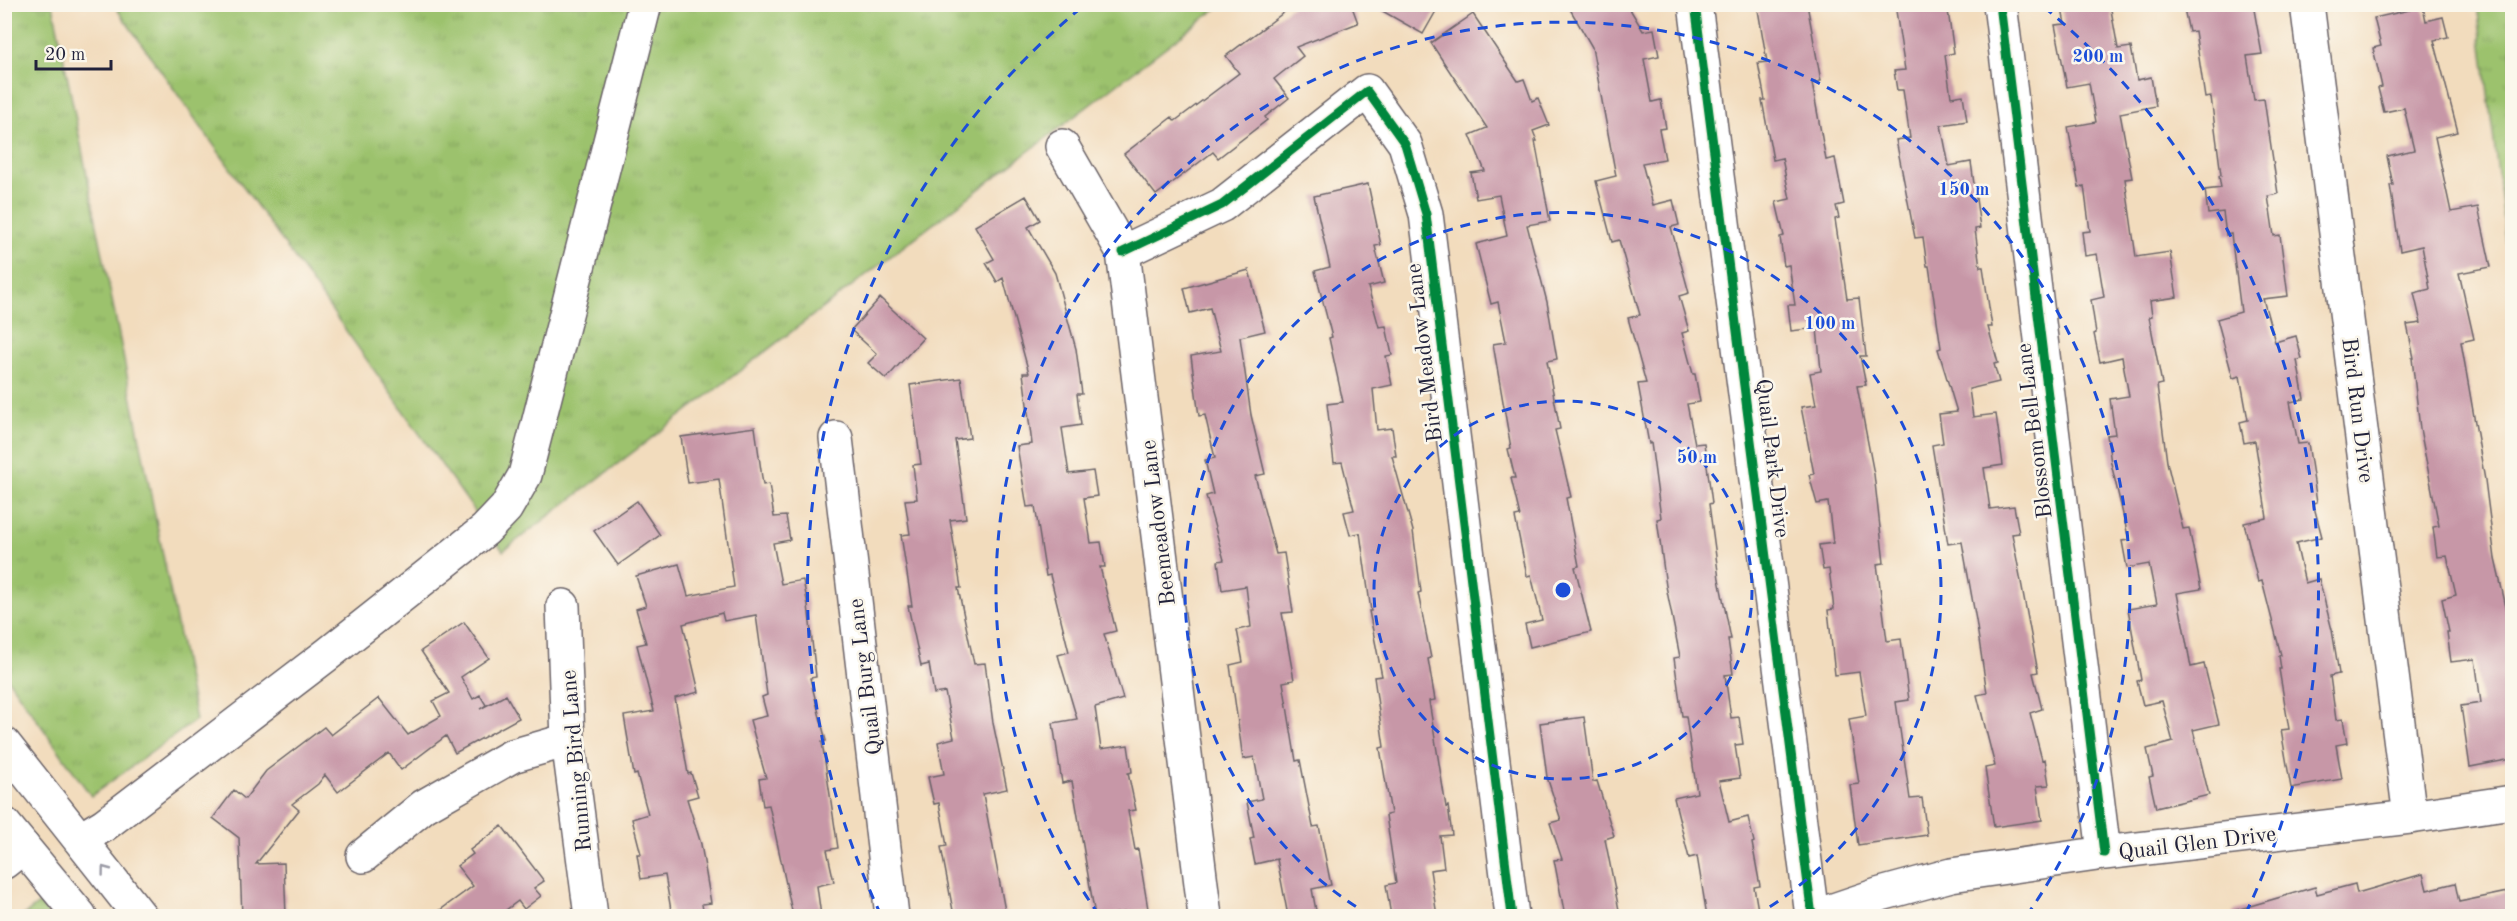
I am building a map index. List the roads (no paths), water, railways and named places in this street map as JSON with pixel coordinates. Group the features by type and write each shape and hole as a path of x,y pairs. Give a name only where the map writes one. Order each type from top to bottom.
{"street":[{"path":"81,839 113,818 328,654 485,530 506,508 525,475 645,4"},
{"name":"Quail Park Drive","path":"1695,4 1814,916"},
{"name":"Blossom Bell Lane","path":"2000,4 2104,853"},
{"name":"Bird Run Drive","path":"2307,4 2410,817"},
{"name":"Bird Meadow Lane","path":"1123,252 1222,205 1367,91 1405,144 1426,214 1512,916"},
{"name":"Beemeadow Lane","path":"1062,146 1123,252 1205,916"},
{"name":"Quail Burg Lane","path":"836,438 892,916"},
{"name":"Running Bird Lane","path":"563,606 568,740 591,916"},
{"path":"363,856 424,806 512,756 568,740"},
{"path":"4,744 140,916"},
{"name":"Quail Glen Drive","path":"1814,916 1950,875 2104,853 2410,817 2512,802"},
{"path":"11,844 80,916"}]}
